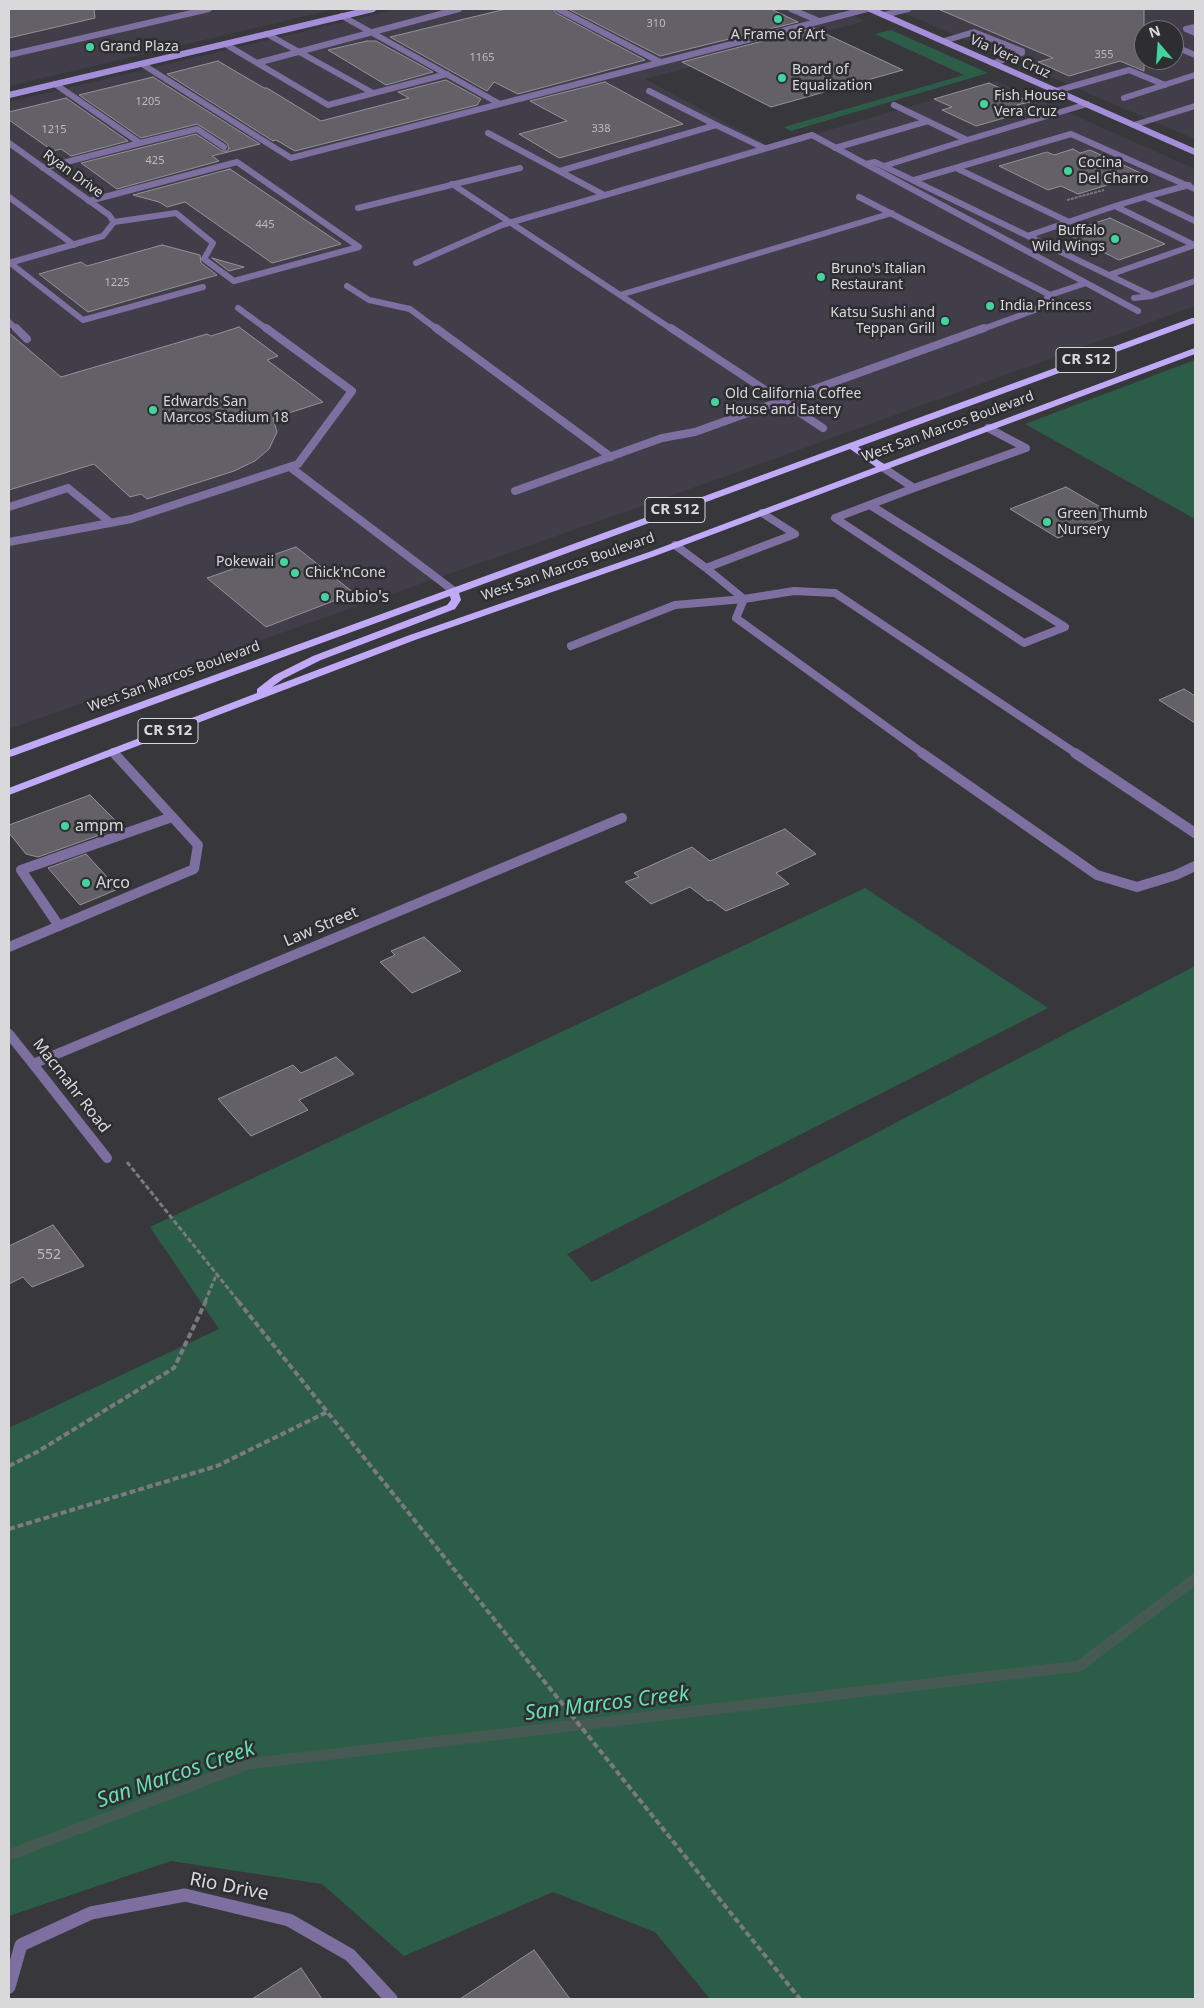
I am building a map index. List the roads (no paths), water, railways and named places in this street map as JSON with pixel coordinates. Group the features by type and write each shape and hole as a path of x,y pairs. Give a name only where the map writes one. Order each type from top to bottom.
{"main road":[{"path":"9,95 373,9"},
{"name":"Via Vera Cruz","path":"868,9 1195,152"},
{"name":"West San Marcos Boulevard","path":"9,754 1195,320"},
{"name":"West San Marcos Boulevard","path":"9,792 411,638 675,545 1195,350"},
{"path":"851,446 882,468"},
{"path":"252,699 279,677 317,658 452,607 456,600 454,591"}],"street":[{"path":"9,55 208,9"},
{"path":"257,63 373,33 386,27 460,9"},
{"path":"558,9 660,62"},
{"path":"791,9 819,21"},
{"path":"142,64 291,158 868,9"},
{"path":"884,15 908,9"},
{"path":"342,16 500,104"},
{"path":"1195,27 1186,29 1195,33"},
{"path":"944,41 974,32 1022,50 1022,53 994,63"},
{"path":"267,34 373,94"},
{"path":"225,44 328,105 447,74"},
{"path":"1056,91 1128,70 1165,85"},
{"path":"1124,98 1195,75"},
{"path":"55,84 140,143"},
{"path":"649,91 764,148"},
{"path":"884,166 1087,104"},
{"path":"894,105 967,140"},
{"path":"1134,125 1195,106"},
{"path":"835,148 928,121"},
{"path":"560,171 716,125"},
{"path":"44,168 196,129 224,147"},
{"path":"488,133 604,195"},
{"path":"914,180 1071,134 1195,189"},
{"path":"416,263 511,223 812,135 1138,311"},
{"name":"Ryan Drive","path":"9,143 109,215 114,222"},
{"path":"9,262 103,236 114,222 176,213 213,243 204,259 234,281 359,247 237,162 89,201"},
{"path":"866,164 875,162 884,166 1030,235 1152,296"},
{"path":"358,208 520,168"},
{"path":"956,168 1068,222"},
{"path":"1030,235 1115,206 1195,183"},
{"path":"452,184 823,428"},
{"path":"9,197 74,245"},
{"path":"859,197 1050,295"},
{"path":"1145,197 1195,221"},
{"path":"1115,206 1194,245"},
{"path":"620,295 892,213"},
{"path":"1110,275 1194,245"},
{"path":"9,262 83,320 204,287"},
{"path":"1134,298 1152,296 1195,281"},
{"path":"515,491 662,438 695,432 1035,310 1050,295 1086,283"},
{"path":"347,286 369,300 410,309 611,457"},
{"path":"9,542 131,519 298,464 352,390 238,308"},
{"path":"9,322 27,339"},
{"path":"870,505 1065,627 1024,642 836,518 914,488 1026,448 988,428"},
{"path":"290,467 454,591"},
{"path":"882,468 914,488"},
{"path":"9,507 68,488 111,523"},
{"path":"706,568 795,534 762,512"},
{"path":"48,535 56,542"},
{"path":"675,545 744,599"},
{"path":"570,646 675,605 744,599 794,591 835,593 1195,833"},
{"path":"744,599 736,618 910,745 1096,875 1137,887 1176,875 1195,866"},
{"path":"9,947 194,869 198,845 113,752"},
{"path":"59,926 21,870 172,817"},
{"name":"Law Street","path":"33,1064 622,818"},
{"name":"Macmahr Road","path":"10,1037 107,1158"},
{"name":"Rio Drive","path":"9,1987 21,1945 91,1912 185,1895 289,1920 350,1955 391,1999"}],"waterway":[{"name":"San Marcos Creek","path":"9,1855 248,1764 1079,1666 1195,1579"}],"place":[{"name":"A Frame of Art","path":"778,19"},
{"name":"Grand Plaza","path":"90,47"},
{"name":"Board of Equalization","path":"782,78"},
{"name":"Fish House Vera Cruz","path":"984,104"},
{"name":"Cocina Del Charro","path":"1068,171"},
{"name":"Buffalo Wild Wings","path":"1115,239"},
{"name":"Bruno's Italian Restaurant","path":"821,277"},
{"name":"India Princess","path":"990,306"},
{"name":"Katsu Sushi and Teppan Grill","path":"945,321"},
{"name":"Old California Coffee House and Eatery","path":"715,402"},
{"name":"Edwards San Marcos Stadium 18","path":"153,410"},
{"name":"Green Thumb Nursery","path":"1047,522"},
{"name":"Pokewaii","path":"284,562"},
{"name":"Chick'nCone","path":"295,573"},
{"name":"Rubio's","path":"325,597"},
{"name":"ampm","path":"65,826"},
{"name":"Arco","path":"86,883"}]}
